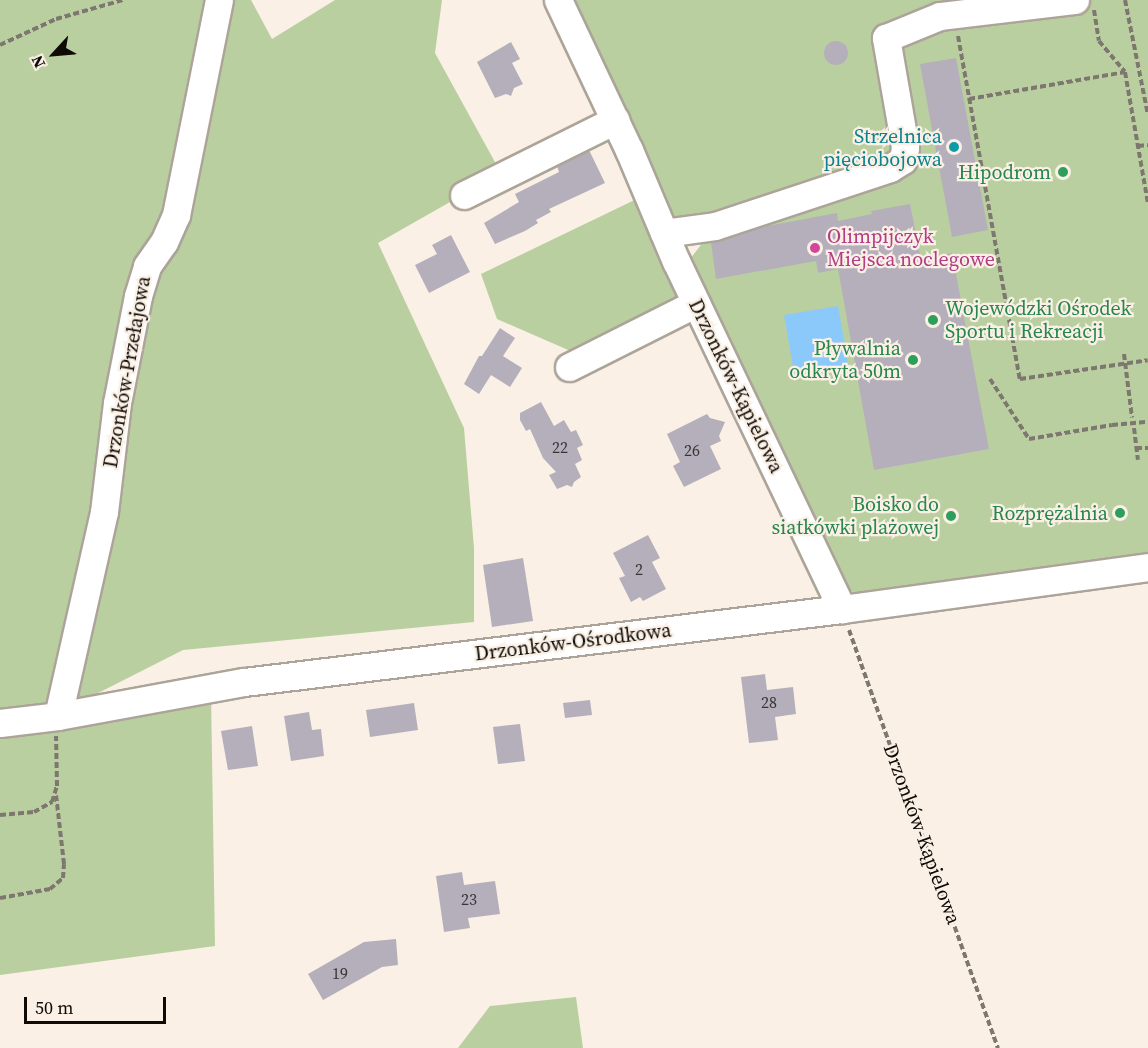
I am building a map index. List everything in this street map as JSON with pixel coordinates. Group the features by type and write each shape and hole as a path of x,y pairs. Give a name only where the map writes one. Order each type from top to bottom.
{"street":[{"name":"Drzonków-Przełajowa","path":"57,716 104,512 117,403 138,296 147,266 164,242 176,214 219,0"},
{"name":"Drzonków-Kąpielowa","path":"558,0 615,120 676,261 842,609"},
{"path":"664,233 715,226 890,168 903,160 905,147 886,38 943,10 1075,0"},
{"path":"464,195 615,120"},
{"path":"676,261 715,226"},
{"path":"569,367 696,303"},
{"name":"Drzonków-Ośrodkowa","path":"0,723 57,716 244,682 842,609 1148,567"}],"path":[{"path":"0,45 56,19 123,0"},
{"path":"1093,0 1099,41 1125,72 1148,204"},
{"path":"1125,0 1148,115"},
{"path":"943,10 969,99 1020,379 1148,360"},
{"path":"969,99 1125,72"},
{"path":"1138,146 1148,145"},
{"path":"1124,354 1132,417"},
{"path":"990,379 1029,439 1112,425 1148,422"},
{"path":"1134,428 1138,460"},
{"path":"1136,448 1148,448"},
{"name":"Drzonków-Kąpielowa","path":"842,609 998,1048"},
{"path":"0,898 50,889 63,878 64,864 56,795 57,716"},
{"path":"0,815 43,809 56,795"}],"green space":[{"path":"0,0 251,0 272,39 335,0 442,0 435,53 501,173 378,243 464,428 474,548 474,622 183,650 45,720 211,692 215,946 0,975"},
{"name":"Wojewódzki Ośrodek Sportu i Rekreacji","path":"569,0 1148,0 1148,560 861,596 849,590 840,580 690,259 704,241 672,222"},
{"path":"647,194 700,310 598,363 497,319 481,274"},
{"path":"576,997 583,1048 458,1048 490,1006"}],"water":[{"path":"838,306 849,368 795,378 784,315"}],"building":[{"path":"836,41 845,44 848,53 845,62 836,65 827,62 824,53 827,44"},
{"path":"511,42 520,59 512,63 523,84 514,88 511,96 506,94 495,98 477,62"},
{"name":"Strzelnica pięciobojowa","path":"956,58 988,230 952,237 920,64"},
{"path":"589,150 605,183 549,209 551,212 536,220 538,223 495,244 484,223 519,202 515,194 559,172 557,166"},
{"name":"Pływalnia odkryta 50m","path":"910,204 921,259 952,253 989,449 874,470 838,269 818,273 816,261 716,279 711,243 762,227 837,213 838,221 872,214 871,211"},
{"path":"451,235 470,272 429,293 415,265 437,254 432,245"},
{"path":"500,328 515,338 503,356 522,368 510,387 491,375 479,394 464,384 479,356 482,356"},
{"path":"541,402 554,426 564,420 571,432 576,430 583,445 577,448 582,460 575,464 581,477 574,482 572,487 567,485 557,489 549,475 556,472 543,458 530,429 526,431 520,420 520,413"},
{"path":"707,414 710,418 725,422 719,436 721,441 710,446 721,469 684,487 673,466 680,462 667,434"},
{"path":"648,535 660,558 652,562 666,589 643,601 640,597 631,602 619,578 625,576 613,553"},
{"path":"523,558 533,621 492,627 483,565"},
{"path":"765,674 767,690 793,687 796,714 775,717 778,740 749,743 741,677"},
{"path":"590,700 592,715 565,718 563,703"},
{"path":"414,703 418,730 370,737 366,710"},
{"path":"309,712 312,730 321,729 324,756 291,761 284,716"},
{"path":"520,724 525,761 498,764 493,727"},
{"path":"252,726 258,766 228,770 221,731"},
{"path":"462,872 464,885 495,881 500,914 468,918 470,928 444,932 436,876"},
{"path":"396,939 398,965 382,967 323,1000 308,974 364,942"}],"place":[{"name":"Strzelnica pięciobojowa","path":"954,147"},
{"name":"Hipodrom","path":"1063,172"},
{"name":"Olimpijczyk Miejsca noclegowe","path":"815,248"},
{"name":"Wojewódzki Ośrodek Sportu i Rekreacji","path":"933,320"},
{"name":"Pływalnia odkryta 50m","path":"913,360"},
{"name":"Rozprężalnia","path":"1120,513"},
{"name":"Boisko do siatkówki plażowej","path":"951,516"}]}
